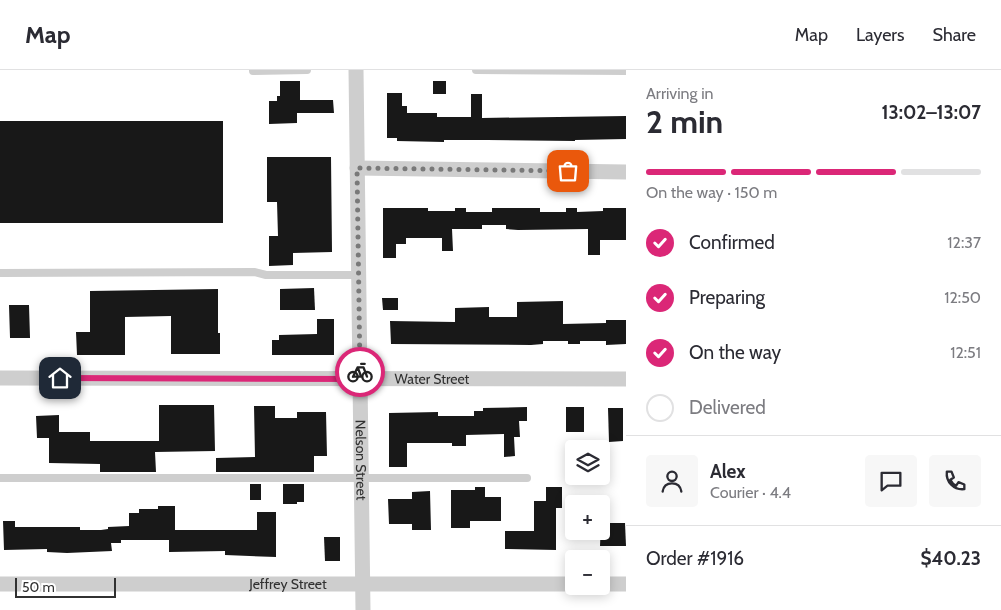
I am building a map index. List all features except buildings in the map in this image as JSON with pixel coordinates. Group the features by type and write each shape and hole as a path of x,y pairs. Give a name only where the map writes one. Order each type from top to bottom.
{"street":[{"name":"Nelson Street","path":"356,70 362,610"},
{"path":"357,168 626,172"},
{"name":"Water Street","path":"0,378 626,379"},
{"name":"Jeffrey Street","path":"0,584 565,584"},
{"path":"610,584 626,584"}],"lane":[{"path":"253,71 307,70"},
{"path":"476,70 626,72"},
{"path":"0,273 254,272 266,276 359,275"},
{"path":"0,478 527,478"}],"way so far":[{"path":"360,372 357,168 568,171"}],"route":[{"path":"60,378 360,379 360,372"}]}
